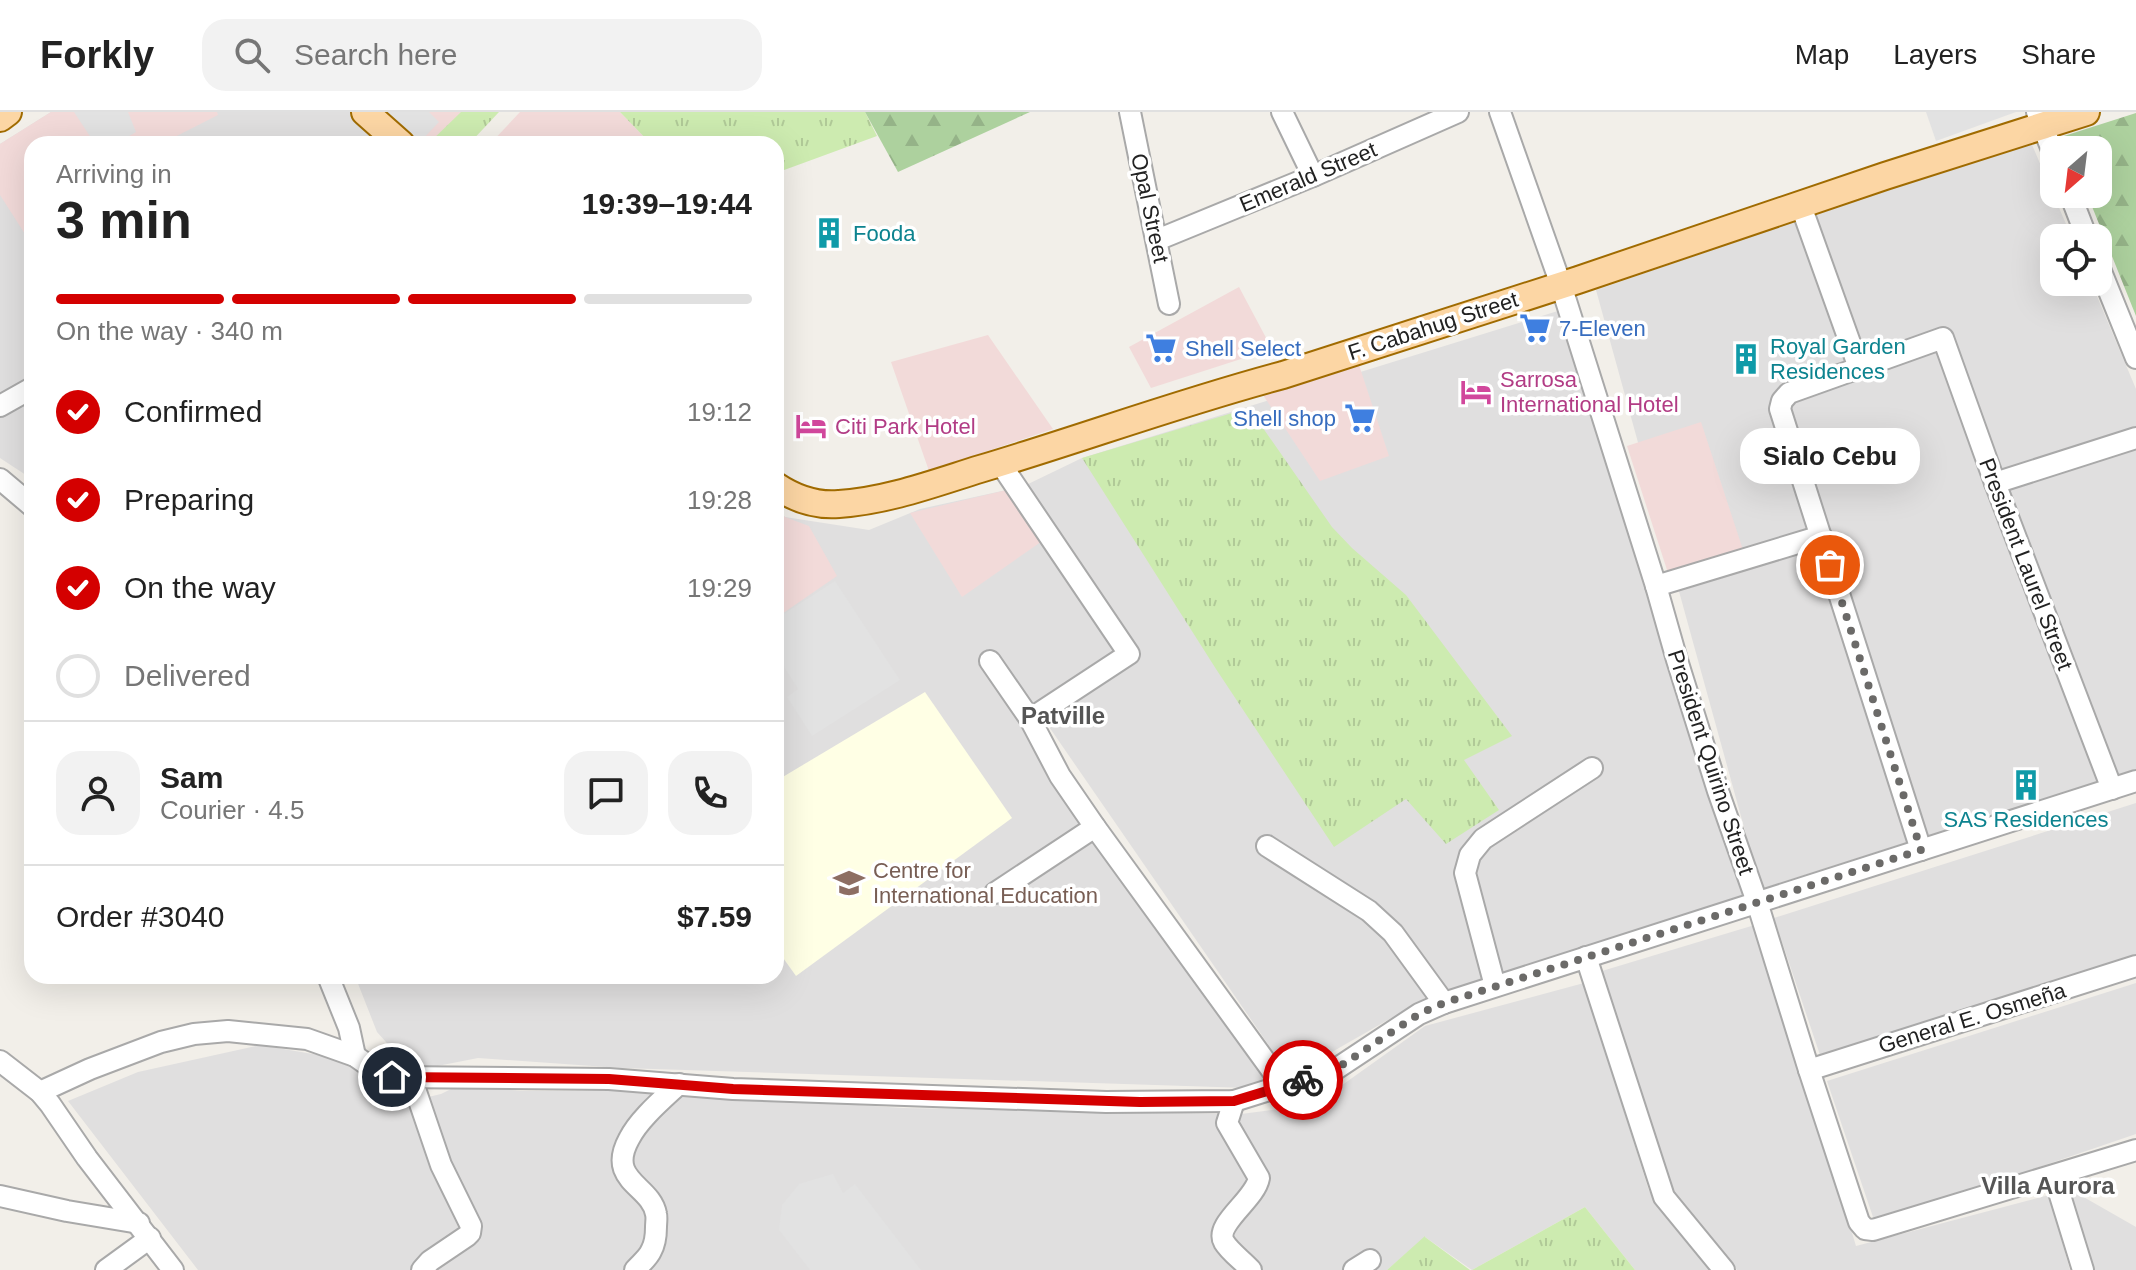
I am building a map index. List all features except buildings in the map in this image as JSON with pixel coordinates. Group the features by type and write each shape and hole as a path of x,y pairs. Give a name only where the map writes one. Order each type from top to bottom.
{"main road":[{"path":"0,118 8,112"},
{"path":"365,112 392,136"},
{"name":"F. Cabahug Street","path":"784,490 807,501 837,505 890,496 1561,285 1801,206 2039,119 2086,112"}],"street":[{"name":"Opal Street","path":"1130,112 1169,304"},
{"path":"1282,112 1313,176"},
{"name":"Emerald Street","path":"1157,240 1313,176 1431,117 1458,112"},
{"name":"President Quirino Street","path":"1500,112 1561,285 1718,791 1757,902 1859,1222 1865,1229 1873,1230 2054,1176"},
{"path":"1801,206 1859,368 1789,393 1780,409 1921,850"},
{"path":"2111,296 2136,358"},
{"name":"President Laurel Street","path":"1859,368 1943,338 2112,789"},
{"path":"0,406 24,392"},
{"path":"1995,483 2136,438"},
{"path":"1000,463 1129,654 1030,719"},
{"path":"0,479 24,499"},
{"path":"1656,586 1821,536"},
{"path":"990,661 1030,719 1060,776 1095,827 1284,1087"},
{"path":"1495,986 1465,873 1470,855 1483,839 1592,768"},
{"path":"40,1092 161,1042 194,1034 228,1031 307,1039 355,1056 392,1077 609,1079 733,1089 1090,1101 1234,1101 1336,1069 1419,1014 1444,1003 2136,781"},
{"path":"995,893 1095,827"},
{"path":"1267,846 1369,911 1393,933 1444,1003"},
{"path":"1586,957 1664,1197 1724,1270"},
{"name":"General E. Osmeña","path":"1809,1070 2136,966"},
{"path":"331,984 349,1028 355,1056"},
{"path":"0,1061 40,1092 173,1270"},
{"path":"411,1077 441,1165 470,1223 471,1231 422,1270"},
{"path":"635,1270 651,1252 656,1236 656,1214 652,1205 627,1177 623,1165 624,1154 629,1139 650,1112 679,1084"},
{"path":"1234,1101 1227,1123 1259,1178 1255,1192 1227,1222 1222,1235 1251,1270"},
{"path":"2083,1270 2054,1176 2136,1150"},
{"path":"0,1196 144,1230"},
{"path":"106,1270 144,1230"}],"shaded area":[{"path":"51,112 363,112 387,136 24,136 24,474 0,458 0,144"},
{"path":"51,112 217,112 218,115 177,136 24,136 24,232 0,195 0,144"},
{"path":"74,112 128,112 136,132 129,136 90,136"},
{"path":"384,112 462,112 437,136 410,136"},
{"path":"384,112 429,112 439,122 426,136 410,136"},
{"path":"520,112 620,112 643,136 498,136"},
{"path":"1926,112 2016,112 1936,141"},
{"path":"2030,140 2040,163 2040,208 2059,208 2066,224 2040,224 2040,296 2097,296 2136,389 2136,769 1761,889 1596,290"},
{"path":"1239,287 1272,349 1151,388 1129,347"},
{"path":"1561,310 1746,895 1506,977 1428,997 1290,1076 1045,721 1138,657 1024,486 1082,458"},
{"path":"988,335 1053,429 929,471 891,362"},
{"path":"1359,365 1389,456 1320,481 1263,395"},
{"path":"1701,422 1743,550 1668,573 1627,446"},
{"path":"1011,489 1125,648 1025,715 1275,1080 1248,1088 621,1068 478,1058 412,1071 377,1032 358,984 784,984 784,516 869,530 920,509"},
{"path":"1011,489 1048,537 962,597 910,513"},
{"path":"784,516 809,526 837,576 784,612"},
{"path":"835,581 900,680 812,736 787,697 798,689 784,667 784,614"},
{"name":"Centre for International Education","path":"925,692 1012,818 796,976 784,959 784,776"},
{"path":"2136,803 2136,956 1821,1058 1774,918"},
{"path":"1758,924 1856,1246 2049,1195 2070,1270 1737,1270 1671,1190 1602,971"},
{"path":"1584,983 1649,1191 1714,1270 1635,1270 1585,1207 1472,1270 1425,1237 1387,1270 198,1270 68,1101 138,1072 260,1045 348,1060 407,1102 441,1094 459,1085 520,1091 653,1091 903,1108 1241,1114 1287,1108 1338,1088 1425,1026"},
{"path":"2136,983 2136,1134 1875,1223 1827,1081"},
{"path":"833,1174 843,1193 855,1184 921,1270 810,1270 779,1230 782,1205 799,1184"},
{"path":"2066,1187 2136,1227 2136,1270 2093,1270"}],"green space":[{"path":"461,112 499,112 476,136 436,136"},
{"path":"620,112 865,112 877,136 784,170 784,136 643,136"},
{"path":"865,112 1030,112 898,172"},
{"path":"2136,113 2136,316 2112,256 2112,224 2099,224 2093,208 2112,208 2112,136 2064,136"},
{"path":"1249,408 1332,527 1406,595 1512,736 1464,760 1499,810 1446,844 1406,799 1334,847 1082,458"},
{"path":"1585,1207 1635,1270 1472,1270"},
{"path":"1425,1237 1470,1270 1387,1270"}],"way so far":[{"path":"1303,1080 1336,1069 1419,1014 1444,1003 1921,850 1830,565"}],"place":[{"name":"Fooda","path":"829,233"},
{"name":"7-Eleven","path":"1535,328"},
{"name":"Shell Select","path":"1161,348"},
{"name":"Royal Garden Residences","path":"1746,359"},
{"name":"Sarrosa International Hotel","path":"1476,392"},
{"name":"Shell shop","path":"1360,418"},
{"name":"Citi Park Hotel","path":"811,426"},
{"name":"Sialo Cebu","path":"1830,565"},
{"name":"SAS Residences","path":"2026,785"},
{"name":"Centre for International Education","path":"849,883"}],"district":[{"name":"Patville","path":"1063,715"},
{"name":"Villa Aurora","path":"2048,1185"}],"route":[{"path":"392,1077 609,1079 733,1089 1106,1102 1234,1101 1303,1080"}]}
